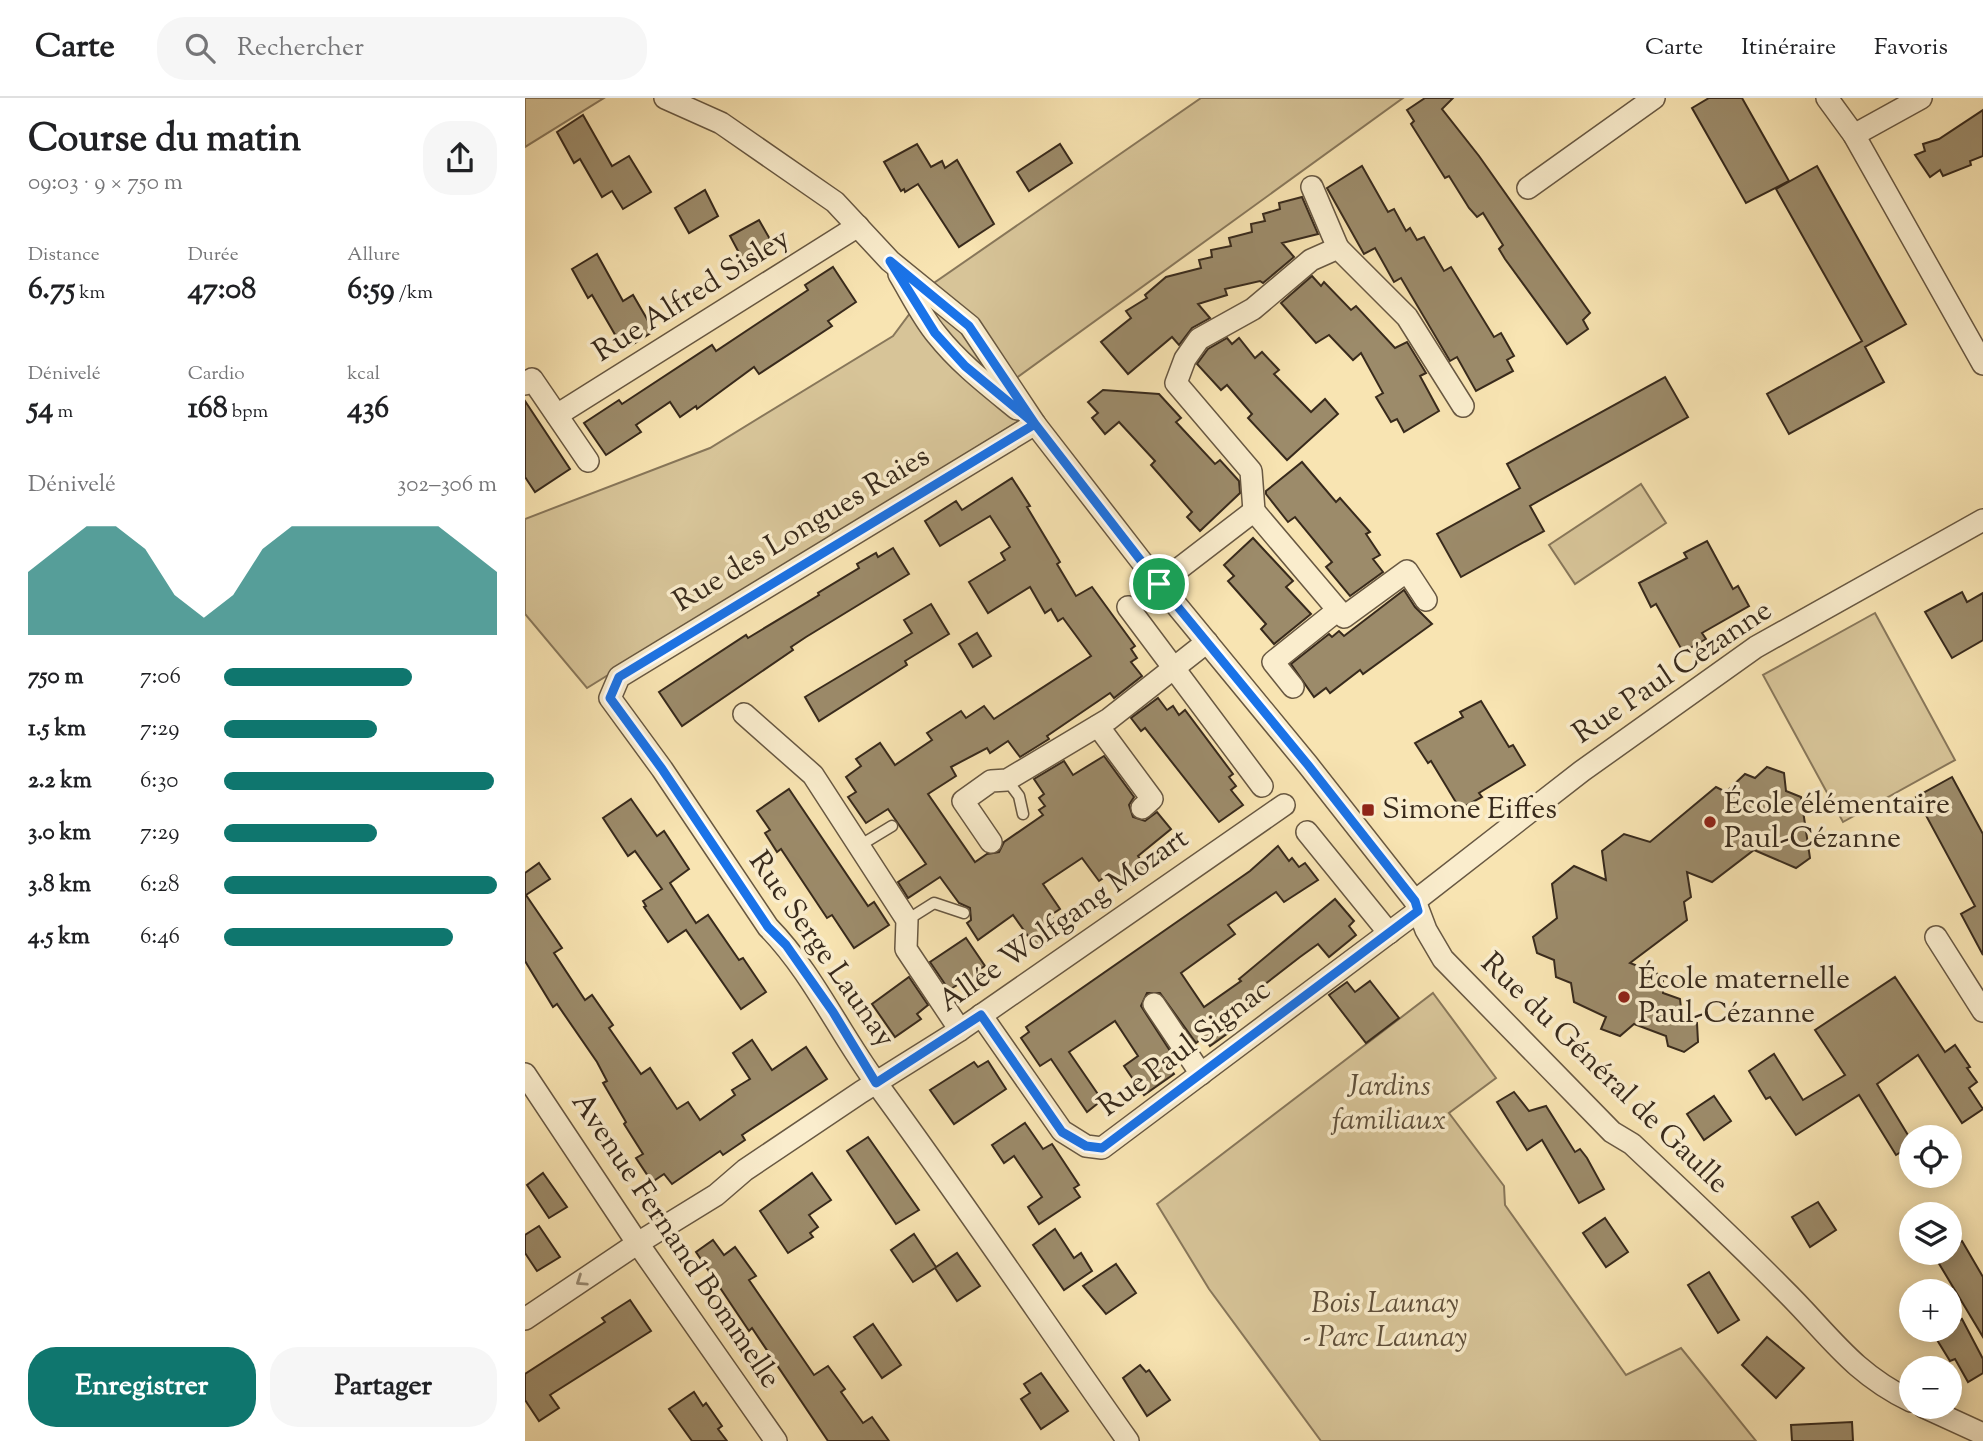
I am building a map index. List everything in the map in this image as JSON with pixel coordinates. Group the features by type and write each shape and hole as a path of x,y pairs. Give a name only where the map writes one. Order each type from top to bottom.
{"street":[{"name":"Rue du Général de Gaulle","path":"665,98 720,123 835,202 890,261 969,326 1035,424 1416,906 1443,959 1612,1132 1632,1144 1818,1323 1831,1343 1865,1374 1899,1394"},
{"path":"1528,188 1654,98"},
{"path":"1827,98 1854,135 1983,364"},
{"path":"1854,135 1921,98"},
{"path":"1312,187 1338,248 1407,317 1463,406"},
{"name":"Rue Alfred Sisley","path":"557,415 858,226"},
{"path":"1338,248 1311,260 1253,309 1199,339 1185,359 1176,383 1251,471 1254,511 1344,617 1407,571 1426,600"},
{"name":"Rue du Général de Gaulle","path":"890,261 935,333 965,366 1035,424"},
{"path":"525,384 532,379 588,461"},
{"name":"Rue des Longues Raies","path":"610,698 619,677 1035,424"},
{"path":"1159,584 1254,511"},
{"name":"Rue Paul Cézanne","path":"1416,906 1582,771 1756,647 1983,520"},
{"path":"1128,607 1262,786"},
{"path":"1293,688 1273,662 1338,610"},
{"path":"991,842 963,801 991,781 1007,780 1098,726 1207,642"},
{"name":"Rue Serge Launay","path":"610,698 670,780 768,927 786,945 833,1012 876,1083 1128,1441"},
{"path":"744,714 813,775 907,920 906,948 960,1030"},
{"path":"1098,726 1153,799 1142,808"},
{"name":"Allée Wolfgang Mozart","path":"525,1319 638,1243 716,1195 745,1170 960,1030 1284,805"},
{"path":"1307,832 1389,933"},
{"name":"Rue Paul Signac","path":"981,1015 1062,1132 1086,1146 1102,1148 1389,933 1416,906"},
{"path":"1936,937 1983,1011"},
{"path":"1154,1004 1201,1074"},
{"name":"Avenue Fernand Bommelle","path":"525,1074 638,1243 776,1441"},
{"path":"1950,1419 1983,1434"}],"lane":[{"path":"1007,780 1019,796 1023,814"},
{"path":"859,846 892,826"},
{"path":"907,920 934,903 964,913"}],"green space":[{"path":"525,98 604,98 525,147"},
{"path":"1201,98 1403,98 997,392 1027,416 587,688 525,614 525,519 710,448 893,336 931,285"},
{"path":"1641,484 1666,523 1575,584 1549,545"},
{"path":"1875,613 1955,760 1843,822 1763,675"},
{"name":"Bois Launay - Parc Launay","path":"1433,993 1496,1078 1449,1113 1504,1186 1505,1205 1626,1375 1681,1348 1756,1441 1321,1441 1209,1289 1157,1204"}],"building":[{"path":"1425,98 1453,98 1442,109 1479,156 1590,313 1583,320 1588,329 1567,344 1505,259 1499,249 1503,245 1483,213 1477,217 1469,208 1449,176 1445,178 1411,124 1414,121 1407,110"},
{"path":"1709,98 1742,98 1789,181 1746,203 1692,108"},
{"path":"1983,110 1983,156 1970,161 1971,165 1943,176 1940,170 1930,177 1915,155 1925,151 1923,144 1939,139"},
{"path":"583,115 612,166 629,156 651,192 623,209 612,191 602,197 580,159 574,163 557,132"},
{"path":"917,144 931,167 942,161 945,168 957,160 994,224 959,247 918,184 905,192 904,189 901,191 884,162"},
{"path":"1060,144 1072,163 1029,191 1017,172"},
{"path":"1362,166 1388,212 1394,209 1406,231 1410,228 1417,240 1424,237 1444,271 1451,267 1494,337 1501,333 1514,356 1507,360 1513,371 1476,391 1457,357 1450,361 1401,278 1394,282 1375,248 1364,254 1327,188"},
{"path":"1817,166 1906,324 1865,347 1884,382 1789,434 1767,394 1862,341 1776,189"},
{"path":"705,190 718,216 689,233 675,208"},
{"path":"1302,197 1318,234 1282,243 1294,257 1263,283 1260,281 1225,289 1227,295 1198,304 1210,318 1192,328 1179,345 1172,337 1128,374 1101,342 1131,318 1126,311 1147,298 1145,295 1166,277 1201,268 1199,260 1212,257 1211,250 1231,246 1229,238 1252,232 1251,224 1265,221 1263,214 1280,209 1279,203"},
{"path":"759,220 775,248 745,264 730,236"},
{"path":"597,254 623,301 633,295 654,331 624,350 592,295 588,298 572,269"},
{"path":"833,267 856,302 828,321 832,326 759,374 754,367 697,409 696,406 680,417 670,402 636,425 641,432 606,455 584,423 619,400 622,404 712,345 716,351 808,290 805,285"},
{"path":"1312,276 1321,286 1324,282 1351,310 1356,306 1395,348 1407,342 1426,373 1420,376 1439,411 1404,432 1397,419 1391,422 1376,397 1383,393 1361,353 1353,360 1329,335 1316,343 1281,303"},
{"path":"1227,338 1232,344 1239,338 1255,358 1262,352 1279,370 1274,374 1311,412 1325,399 1338,414 1287,460 1248,418 1252,414 1227,385 1221,390 1197,364 1208,349"},
{"path":"1665,377 1688,417 1530,506 1544,531 1461,577 1437,534 1520,488 1507,464"},
{"path":"1103,390 1159,394 1181,418 1176,422 1215,464 1220,460 1239,481 1240,493 1200,531 1187,517 1192,512 1151,465 1155,461 1119,422 1105,434 1092,418 1098,413 1088,402"},
{"path":"525,401 570,469 535,492 525,477"},
{"path":"1302,462 1336,502 1340,498 1370,532 1366,534 1380,555 1373,559 1383,572 1350,596 1326,567 1332,562 1295,517 1288,522 1266,494 1266,491"},
{"path":"1012,478 1030,506 1027,507 1060,562 1057,564 1076,596 1092,587 1135,646 1131,649 1137,658 1131,662 1142,676 1114,698 1110,693 1047,736 1049,739 1020,757 1008,741 990,753 987,748 951,767 956,776 928,794 975,862 987,854 999,852 1004,842 1043,815 1039,810 1045,806 1039,798 1044,794 1034,779 1064,761 1073,775 1104,756 1134,797 1129,805 1133,817 1145,821 1157,812 1171,829 1138,856 1148,871 1120,892 1108,875 1099,881 1082,858 1043,884 1060,909 1051,915 1062,932 1038,950 1013,915 978,940 967,923 971,920 970,908 959,903 940,877 908,898 898,882 926,864 888,809 866,823 848,797 856,792 846,777 861,766 856,759 880,743 895,765 932,740 927,733 961,711 966,718 984,706 994,719 1091,656 1063,618 1058,621 1051,609 1045,613 1030,587 988,613 969,582 1005,560 1001,553 1010,547 990,516 940,546 925,521 956,501 962,510"},
{"path":"1253,538 1293,581 1286,587 1311,614 1274,644 1261,629 1266,624 1228,581 1234,576 1224,565"},
{"path":"1707,541 1733,589 1738,586 1749,606 1702,633 1706,639 1683,652 1656,604 1651,607 1639,583 1687,558 1684,553"},
{"path":"893,548 909,574 791,647 793,650 682,726 659,692 746,635 748,638 819,595 818,593 859,568 857,564 876,553 878,557"},
{"path":"1404,590 1415,607 1432,624 1363,674 1360,670 1330,693 1326,688 1314,697 1291,664 1329,634 1332,637 1339,631 1344,636"},
{"path":"1962,592 1967,602 1983,593 1983,640 1952,658 1925,612"},
{"path":"931,604 949,634 905,661 907,665 819,721 805,697 912,633 904,620"},
{"path":"977,633 991,656 973,667 959,644"},
{"path":"1158,698 1167,710 1173,706 1179,715 1185,710 1233,774 1229,777 1236,786 1231,790 1243,805 1219,822 1145,728 1141,731 1131,718"},
{"path":"1481,701 1509,747 1513,745 1525,765 1479,793 1482,797 1460,809 1431,761 1428,763 1415,743 1463,717 1460,712"},
{"path":"1767,767 1784,773 1786,791 1801,797 1810,858 1796,868 1754,850 1712,882 1687,872 1691,897 1684,902 1687,920 1630,963 1663,976 1663,993 1680,999 1682,1017 1697,1023 1698,1042 1684,1052 1668,1046 1666,1036 1634,1024 1620,1036 1601,1029 1606,1017 1574,1002 1571,983 1556,977 1554,960 1537,953 1533,937 1557,918 1552,884 1574,866 1606,880 1602,851 1624,834 1650,842 1716,787 1726,792 1745,774 1755,778"},
{"path":"1952,777 1983,834 1983,955 1961,914 1975,906 1916,797"},
{"path":"789,789 868,906 874,902 889,925 854,948 832,915 827,918 781,849 777,852 765,833 770,830 757,811"},
{"path":"631,799 657,836 664,831 689,869 670,883 696,923 708,915 739,960 743,958 766,992 741,1009 686,930 668,942 644,907 646,906 643,901 662,889 635,851 628,856 603,818"},
{"path":"1278,846 1289,861 1292,858 1299,867 1305,863 1318,880 1284,902 1276,892 1228,925 1235,934 1181,973 1204,1007 1241,981 1239,979 1335,899 1354,921 1349,926 1356,935 1329,957 1318,944 1300,957 1228,1013 1238,1026 1210,1046 1204,1037 1196,1043 1160,993 1147,993 1141,1006 1174,1057 1168,1065 1174,1074 1144,1095 1124,1066 1138,1056 1115,1021 1069,1052 1102,1100 1087,1112 1051,1059 1040,1066 1021,1038 1029,1032 1026,1027 1250,871"},
{"path":"539,863 550,879 526,895 562,948 554,953 585,1000 592,995 613,1025 609,1028 641,1074 650,1068 677,1109 688,1102 700,1120 735,1095 732,1090 750,1079 733,1053 752,1040 772,1070 806,1047 827,1079 742,1135 745,1140 723,1155 720,1151 672,1184 664,1174 652,1182 636,1158 643,1154 603,1083 607,1081 597,1062 557,1004 553,1007 525,961 525,873"},
{"path":"966,938 985,966 975,972 980,978 962,990 959,984 949,990 930,962"},
{"path":"909,977 928,1005 917,1014 921,1019 895,1037 872,1004"},
{"path":"1895,977 1945,1052 1955,1045 1970,1067 1967,1068 1977,1082 1969,1088 1983,1109 1962,1123 1918,1055 1877,1084 1902,1125 1899,1125 1899,1153 1896,1155 1859,1095 1796,1135 1770,1097 1766,1099 1749,1071 1774,1054 1803,1100 1845,1075 1815,1030"},
{"path":"1370,981 1399,1018 1366,1043 1329,995 1347,982 1355,992"},
{"path":"988,1061 1006,1089 954,1124 930,1090 974,1062 978,1067"},
{"path":"1514,1092 1529,1111 1546,1106 1575,1152 1580,1149 1587,1158 1604,1189 1579,1203 1542,1140 1527,1150 1497,1102"},
{"path":"1714,1096 1731,1121 1704,1140 1687,1114"},
{"path":"1025,1123 1043,1149 1052,1144 1079,1185 1074,1188 1080,1197 1039,1224 1028,1207 1042,1197 1014,1156 1004,1163 992,1145"},
{"path":"868,1137 919,1210 896,1224 847,1151"},
{"path":"543,1173 567,1207 549,1218 527,1185"},
{"path":"812,1173 831,1200 809,1215 818,1227 810,1233 813,1237 788,1253 760,1211"},
{"path":"1818,1202 1836,1230 1810,1247 1792,1217"},
{"path":"1605,1218 1628,1252 1606,1267 1583,1233"},
{"path":"539,1226 560,1257 537,1271 525,1253 525,1235"},
{"path":"1055,1229 1074,1258 1081,1253 1092,1271 1064,1290 1033,1245"},
{"path":"914,1234 936,1267 957,1253 980,1286 957,1301 935,1268 913,1282 891,1250"},
{"path":"713,1240 724,1255 735,1247 756,1276 749,1280 814,1375 828,1366 845,1389 841,1392 863,1423 872,1417 889,1441 828,1441 752,1328 749,1331 696,1252"},
{"path":"1962,1241 1983,1277 1983,1337 1962,1302 1962,1279 1948,1279 1940,1265 1962,1265"},
{"path":"1116,1264 1136,1293 1106,1314 1083,1286"},
{"path":"1709,1272 1739,1320 1718,1333 1688,1285"},
{"path":"630,1300 651,1331 550,1395 559,1408 539,1421 525,1400 525,1374 605,1322 602,1318"},
{"path":"1962,1319 1983,1359 1983,1373 1968,1382 1962,1371 1962,1356 1947,1356 1938,1342 1962,1342"},
{"path":"873,1324 901,1365 882,1378 854,1337"},
{"path":"1767,1337 1804,1368 1776,1398 1742,1365"},
{"path":"1140,1365 1146,1372 1149,1370 1170,1400 1147,1416 1123,1378"},
{"path":"1041,1373 1068,1411 1041,1429 1021,1399 1030,1393 1024,1384"},
{"path":"694,1392 703,1406 706,1403 722,1426 718,1429 727,1441 692,1441 669,1409"},
{"path":"1852,1422 1853,1441 1792,1441 1791,1425"}],"place":[{"name":"Simone Eiffes","path":"1368,810"},
{"name":"École élémentaire Paul-Cézanne","path":"1710,822"},
{"name":"École maternelle Paul-Cézanne","path":"1624,997"}],"route":[{"path":"1159,584 1035,424 965,366 935,333 890,261 969,326 1035,424 619,677 610,698 662,769 768,927 786,945 833,1012 876,1083 981,1015 1062,1132 1086,1146 1102,1148 1418,911 1415,901 1308,765 1159,584"}],"park label":[{"name":"Jardins familiaux","path":"1389,1104"}]}
